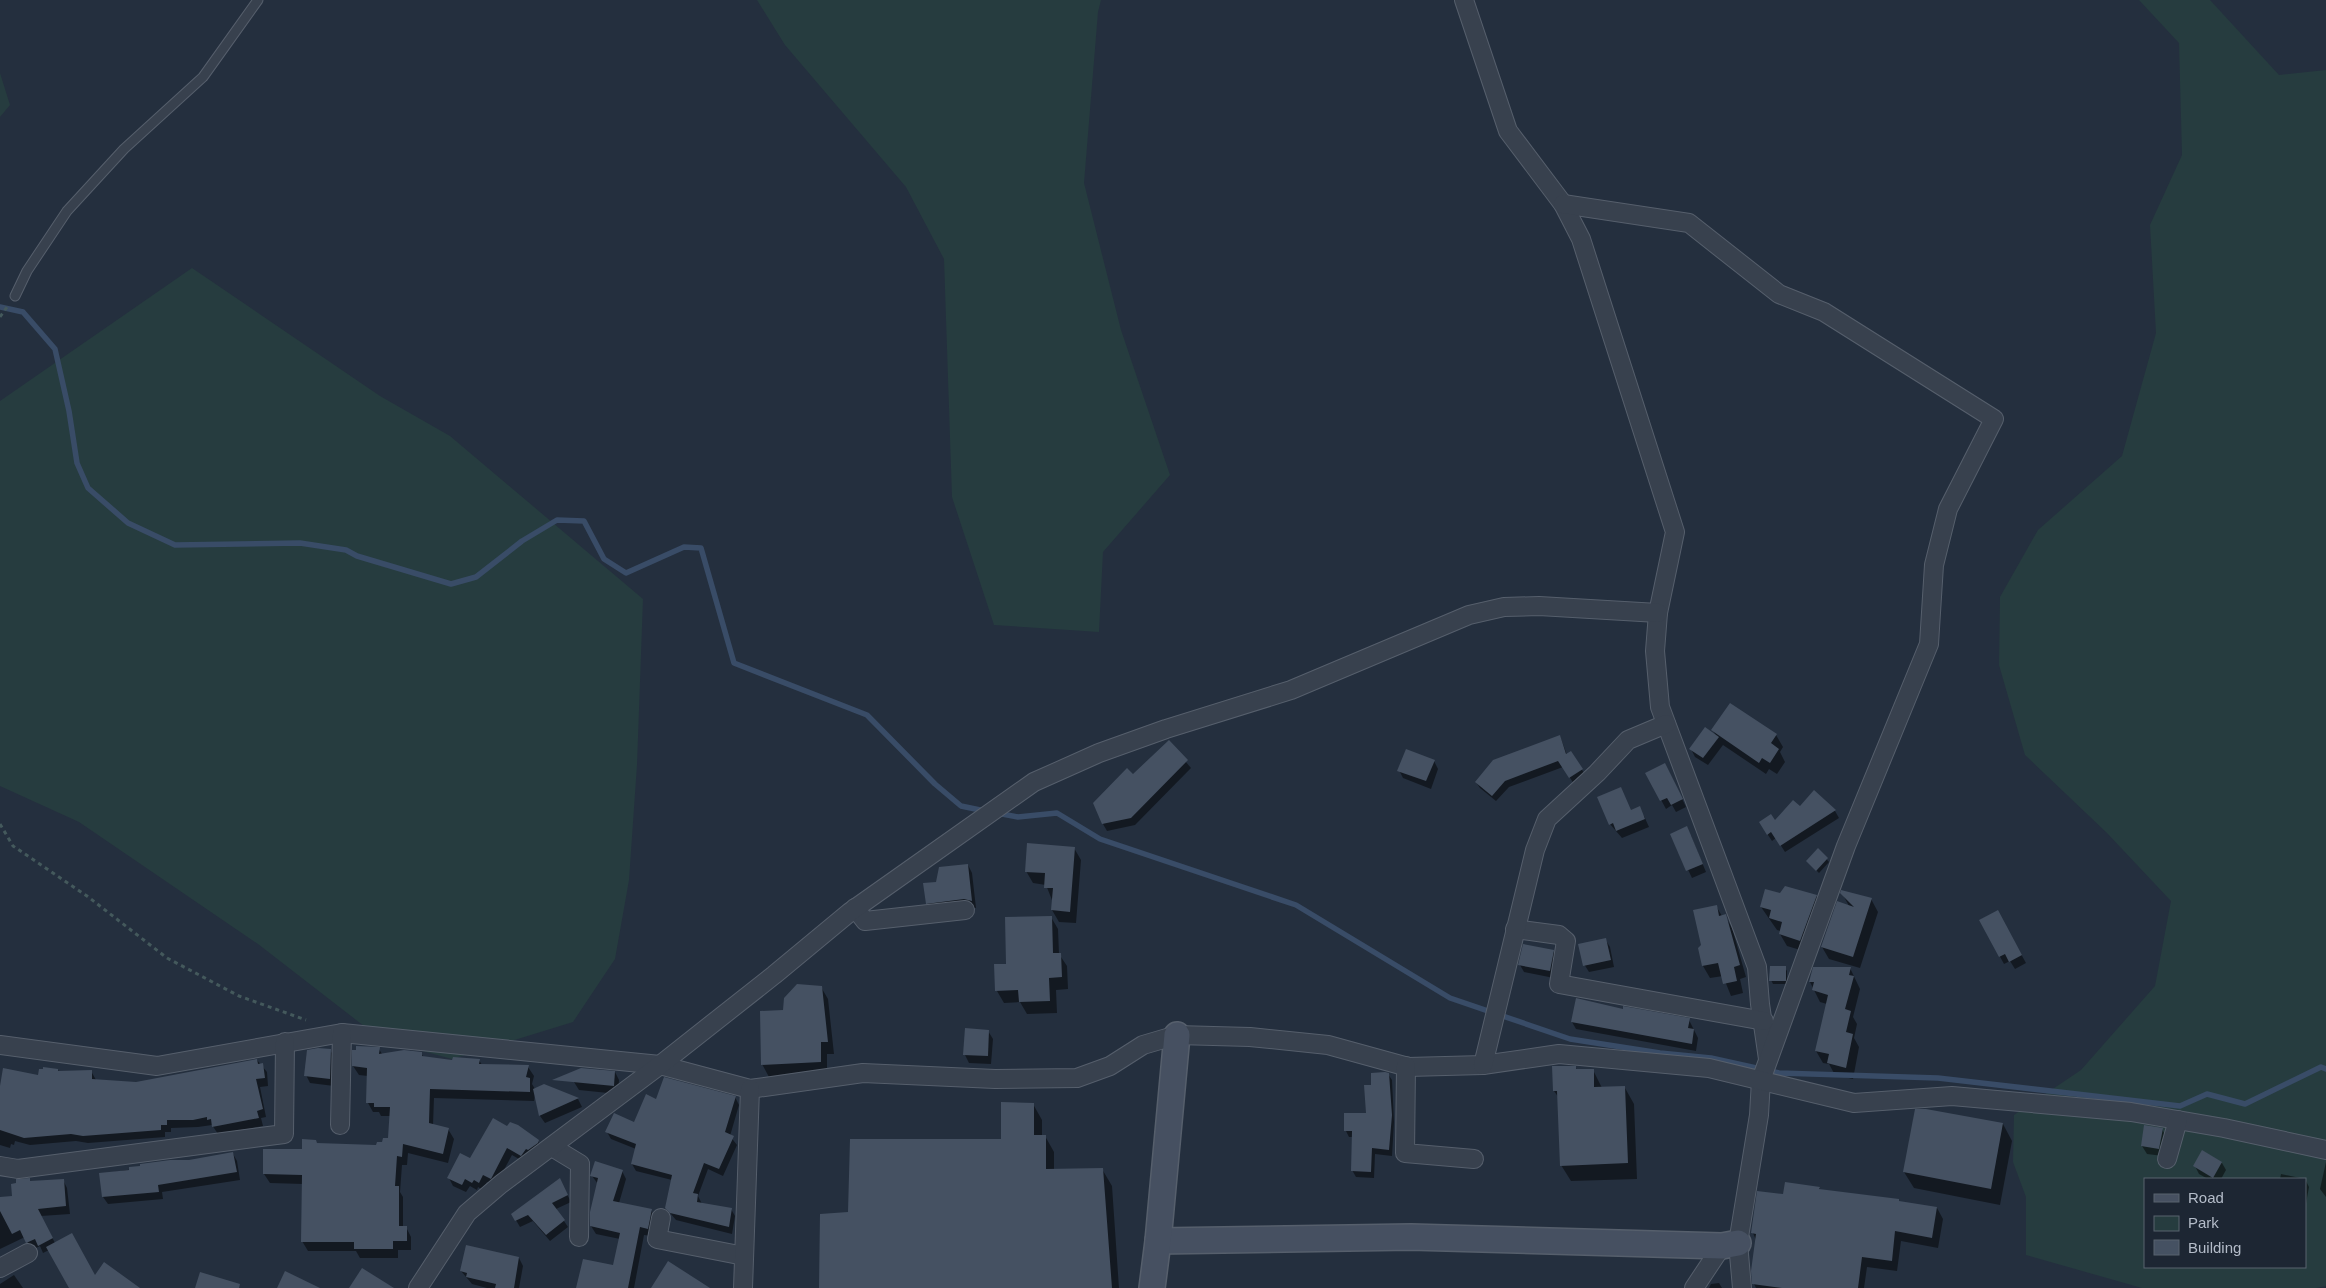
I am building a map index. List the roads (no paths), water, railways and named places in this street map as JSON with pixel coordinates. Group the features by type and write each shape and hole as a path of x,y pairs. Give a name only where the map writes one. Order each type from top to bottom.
{"street":[{"path":"1464,0 1508,131 1563,204 1580,239 1675,532 1658,613 1655,651 1660,707 1757,968 1768,1062"},
{"path":"1563,204 1689,223 1779,294 1824,312 1994,419 1948,509 1934,565 1929,644 1846,846 1762,1080 1758,1114 1730,1244 1694,1288"},
{"path":"418,1288 467,1213 501,1184 660,1065 855,908 1034,782 1098,753 1166,729 1291,690 1469,615 1504,607 1538,606 1658,613"},
{"path":"1483,1065 1534,850 1547,818 1596,774 1628,740 1666,724"},
{"path":"855,908 865,921 965,910"},
{"path":"1515,929 1559,936 1566,941 1559,984 1764,1021"},
{"path":"340,1125 342,1033"},
{"path":"0,1045 157,1066 342,1033 660,1065 750,1090 863,1073 995,1079 1077,1078 1110,1066 1143,1045 1177,1036 1250,1037 1328,1045 1406,1066 1483,1065 1560,1054 1709,1068 1854,1103 1952,1096 2132,1112 2326,1150"},
{"path":"1152,1288 1177,1036"},
{"path":"0,1166 18,1169 284,1134 285,1042"},
{"path":"1406,1066 1405,1153 1474,1159"},
{"path":"743,1288 750,1090"},
{"path":"2167,1160 2178,1120"},
{"path":"552,1147 580,1164 579,1237"},
{"path":"661,1218 657,1239 744,1256"},
{"path":"1158,1241 1410,1237 1730,1244"},
{"path":"1730,1244 1742,1288"},
{"path":"0,1268 28,1253"}],"lane":[{"path":"15,296 27,271 67,211 124,150 204,77 258,0"}],"waterway":[{"path":"0,307 23,312 55,349 69,411 77,463 88,488 128,523 175,545 300,543 346,550 357,556 451,584 476,577 522,541 557,520 584,521 604,559 626,573 684,547 701,548 734,663 867,715 935,784 961,806 985,811"},
{"path":"997,813 1018,817 1057,813 1100,839 1296,905 1450,998 1570,1039 1660,1053 1711,1058 1779,1073 1938,1078 2180,1106 2207,1094 2245,1104 2321,1067 2326,1069"}]}
